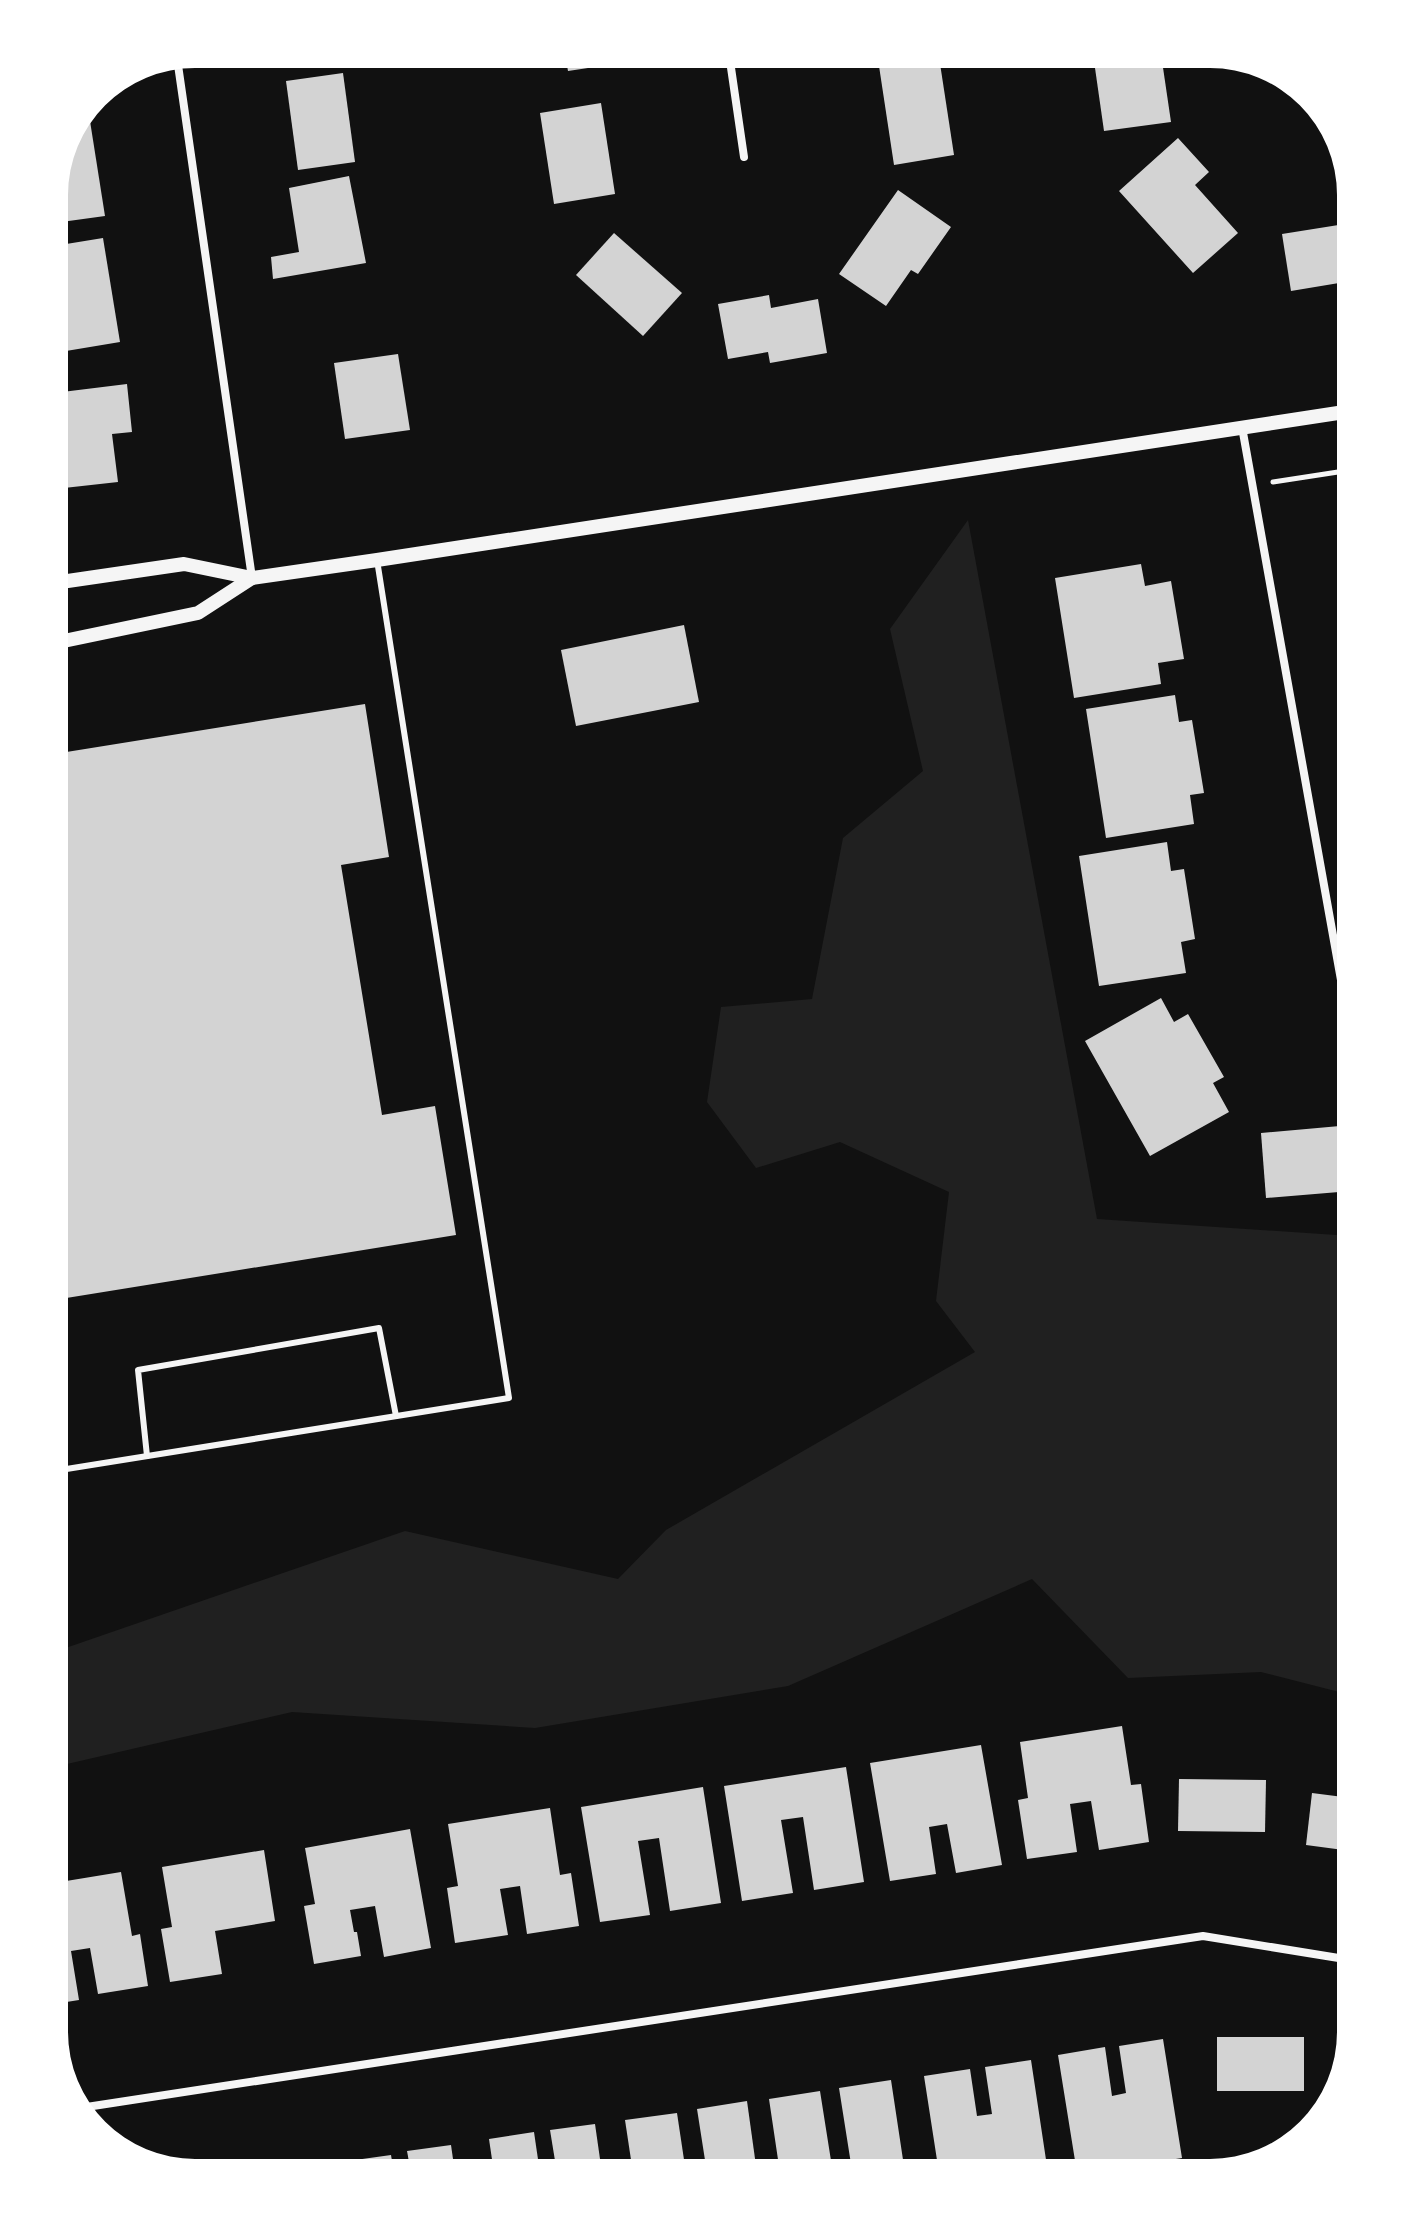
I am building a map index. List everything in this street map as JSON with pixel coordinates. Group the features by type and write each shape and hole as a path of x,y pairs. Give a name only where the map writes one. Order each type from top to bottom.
{"street":[{"path":"731,68 744,157"},
{"path":"179,69 252,578"},
{"path":"68,581 184,564 252,578 1337,413"},
{"path":"1242,427 1337,958"},
{"path":"68,640 198,613 252,578"},
{"path":"91,2106 1203,1936 1337,1958"}],"lane":[{"path":"68,1469 509,1398 377,560"},
{"path":"147,1456 138,1370 379,1328 396,1416"}],"path":[{"path":"1253,485 1337,472"}],"shaded area":[{"path":"968,520 1097,1219 1337,1235 1337,1691 1261,1672 1128,1678 1032,1579 788,1686 535,1728 292,1712 68,1764 68,1647 405,1531 618,1579 666,1530 975,1352 936,1301 949,1192 840,1142 756,1168 707,1102 721,1007 812,999 843,838 923,771 890,629"}],"building":[{"path":"879,68 941,68 954,155 894,165"},
{"path":"1095,68 1163,68 1171,122 1104,131"},
{"path":"343,73 355,162 298,170 286,81"},
{"path":"601,103 615,194 554,204 540,113"},
{"path":"90,124 105,216 68,221 72,162"},
{"path":"1178,138 1209,172 1195,185 1238,233 1193,273 1119,191"},
{"path":"349,176 366,263 273,279 271,257 299,252 289,188"},
{"path":"898,190 951,227 918,274 911,270 886,306 839,274"},
{"path":"1337,225 1337,283 1291,291 1282,234"},
{"path":"614,233 682,293 643,336 576,275"},
{"path":"103,238 120,342 68,351 68,244"},
{"path":"769,295 771,308 818,299 827,353 770,363 768,352 728,359 718,304"},
{"path":"398,354 410,430 345,439 334,363"},
{"path":"127,384 132,432 112,434 118,482 68,488 68,391"},
{"path":"1141,564 1145,586 1171,581 1184,659 1158,663 1161,684 1074,698 1055,578"},
{"path":"684,625 699,702 576,726 561,650"},
{"path":"1175,695 1179,722 1192,720 1204,793 1190,795 1194,824 1106,838 1086,709"},
{"path":"365,704 389,857 341,865 382,1115 435,1106 456,1235 68,1298 68,752"},
{"path":"1167,842 1171,871 1184,869 1195,939 1181,942 1186,973 1099,986 1079,856"},
{"path":"1161,998 1174,1022 1188,1014 1224,1077 1213,1083 1229,1112 1150,1156 1085,1041"},
{"path":"1337,1126 1337,1192 1266,1198 1261,1133"},
{"path":"1122,1726 1131,1785 1141,1784 1149,1842 1099,1850 1091,1801 1070,1804 1077,1852 1027,1859 1018,1800 1028,1798 1020,1742"},
{"path":"981,1745 1002,1865 956,1873 947,1824 929,1827 936,1874 890,1881 870,1763"},
{"path":"846,1767 864,1882 814,1890 803,1817 781,1820 793,1893 742,1901 724,1786"},
{"path":"1179,1779 1266,1780 1265,1832 1178,1831"},
{"path":"703,1787 721,1903 670,1911 659,1838 638,1841 650,1915 600,1922 581,1807"},
{"path":"1312,1793 1337,1796 1337,1849 1306,1845"},
{"path":"550,1808 560,1875 571,1873 579,1926 527,1934 520,1886 500,1889 508,1935 455,1943 447,1888 458,1886 448,1824"},
{"path":"410,1829 431,1948 384,1957 375,1906 350,1910 361,1956 314,1964 304,1906 315,1904 305,1848"},
{"path":"264,1850 275,1921 215,1931 222,1974 170,1982 161,1929 172,1927 162,1867"},
{"path":"121,1872 132,1936 140,1934 148,1986 98,1994 90,1948 71,1951 79,2000 68,2002 68,1881"},
{"path":"1217,2037 1304,2037 1304,2091 1217,2091"},
{"path":"1163,2039 1182,2158 1075,2159 1058,2055 1105,2047 1112,2096 1126,2093 1119,2046"},
{"path":"1031,2060 1046,2159 937,2159 924,2076 970,2069 977,2116 992,2114 985,2067"},
{"path":"891,2080 903,2159 850,2159 839,2088"},
{"path":"820,2091 831,2159 778,2159 769,2099"},
{"path":"747,2101 755,2159 705,2159 697,2109"},
{"path":"677,2113 684,2159 631,2159 625,2120"},
{"path":"595,2124 600,2159 555,2159 550,2130"},
{"path":"534,2132 538,2159 492,2159 489,2139"},
{"path":"451,2145 453,2159 408,2159 407,2151"},
{"path":"391,2155 392,2159 362,2159"}]}
